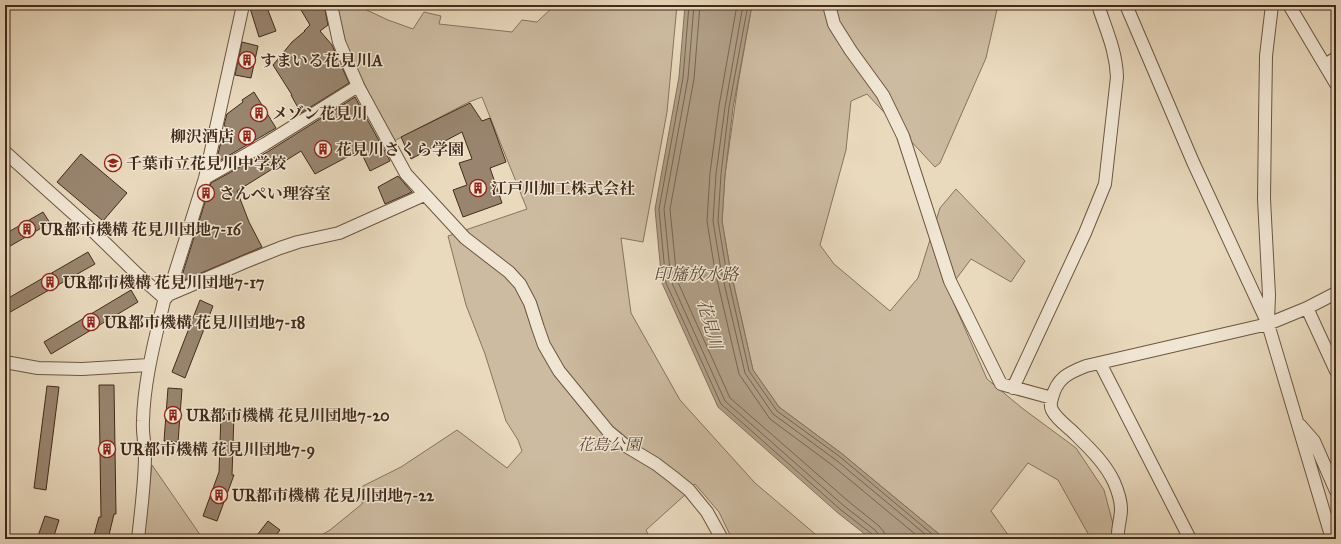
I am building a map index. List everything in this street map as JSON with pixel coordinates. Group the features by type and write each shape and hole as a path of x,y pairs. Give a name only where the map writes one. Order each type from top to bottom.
{"street":[{"path":"138,539 143,502 145,454 142,422 149,365 166,298 205,178 243,5"},
{"path":"331,5 339,42 358,86 406,174 465,238 509,272 520,284 530,303 544,345 559,371 608,431 626,446 656,464 689,490 707,512 722,539"},
{"path":"829,5 834,24 851,51 883,95 903,136 950,281 1001,384 1052,398"},
{"path":"1013,388 1085,233 1105,184 1116,77 1116,61 1098,5"},
{"path":"1126,5 1193,162 1268,324 1332,539"},
{"path":"1268,324 1269,295 1264,199 1266,56 1272,5"},
{"path":"1289,5 1336,84"},
{"path":"1325,65 1336,58"},
{"path":"205,178 265,144 358,86"},
{"path":"5,152 94,232 137,274 166,298"},
{"path":"166,298 245,262 280,248 298,242 339,233 424,195"},
{"path":"1118,539 1121,508 1114,482 1098,456 1057,417 1051,409 1052,398 1057,385 1063,377 1072,371 1086,366 1268,324 1307,308 1336,293"},
{"path":"1307,308 1336,371"},
{"path":"5,362 38,368 82,369 149,365"},
{"path":"1100,363 1190,539"},
{"path":"1297,421 1314,441 1336,491"}],"green space":[{"name":"花島公園","path":"337,5 356,5 388,20 413,29 424,12 441,16 439,24 512,32 522,20 537,22 555,5 677,5 667,112 643,242 621,238 631,313 680,400 755,483 821,539 732,539 719,512 695,484 684,492 686,494 646,530 650,539 315,539 330,530 362,504 363,486 401,467 457,430 507,468 522,451 518,440 506,421 485,354 466,305 448,236 527,209 482,97 469,102 392,142 346,45"},
{"path":"752,5 998,5 986,58 940,163 935,167 867,94 851,101 846,150 820,245 834,264 890,311 918,278 940,208 956,189 1025,261 1011,282 971,259 948,290 987,379 1022,408 1076,448 1104,490 1117,539 1091,539 1058,480 1028,463 991,511 1011,539 945,539 841,453 779,407 753,370 730,268 722,221 725,175 738,84"},
{"path":"152,465 203,539 143,539"}],"water":[{"name":"印旛放水路","path":"685,5 752,5 733,108 725,175 722,221 730,268 753,370 779,407 841,453 945,539 871,539 838,513 718,407 662,283 655,209 679,77"}],"building":[{"path":"250,5 266,5 276,31 259,37"},
{"path":"298,5 324,5 328,25 320,31 332,45 349,83 301,113 292,95 273,65 292,42 310,25"},
{"name":"すまいる花見川A","path":"242,42 258,46 251,78 235,75"},
{"path":"254,92 276,128 216,163 222,137 229,132 224,125 227,114 243,102 242,100"},
{"path":"355,97 390,161 370,171 360,150 315,174 301,151 237,191 249,222 262,247 180,282 211,183 269,151"},
{"path":"470,103 482,121 490,118 506,162 490,168 502,203 463,217 453,190 467,185 459,163 472,159 462,132 411,159 401,137"},
{"path":"81,154 127,193 103,221 57,182"},
{"path":"398,176 412,192 385,204 378,187"},
{"name":"UR都市機構 花見川団地7-16","path":"43,212 50,223 5,249 5,234"},
{"name":"UR都市機構 花見川団地7-17","path":"88,252 95,264 5,315 5,300"},
{"name":"UR都市機構 花見川団地7-18","path":"131,290 138,302 51,354 44,342"},
{"path":"200,300 213,306 185,378 172,372"},
{"name":"UR都市機構 花見川団地7-9","path":"99,385 114,385 116,514 114,514 108,539 93,539 99,517 101,517"},
{"path":"47,386 59,387 46,490 34,488"},
{"name":"UR都市機構 花見川団地7-20","path":"168,388 182,389 178,442 164,441"},
{"path":"221,414 234,414 232,475 234,475 217,521 203,516 219,472"},
{"path":"45,516 59,520 53,539 37,539"},
{"path":"268,521 280,530 273,539 254,539"}],"place":[{"name":"すまいる花見川A","path":"247,60"},
{"name":"メゾン花見川","path":"259,113"},
{"name":"柳沢酒店","path":"247,136"},
{"name":"花見川さくら学園","path":"323,149"},
{"name":"千葉市立花見川中学校","path":"113,163"},
{"name":"江戸川加工株式会社","path":"478,188"},
{"name":"さんぺい理容室","path":"206,193"},
{"name":"UR都市機構 花見川団地7-16","path":"27,229"},
{"name":"UR都市機構 花見川団地7-17","path":"50,282"},
{"name":"UR都市機構 花見川団地7-18","path":"91,322"},
{"name":"UR都市機構 花見川団地7-20","path":"173,415"},
{"name":"UR都市機構 花見川団地7-9","path":"107,449"},
{"name":"UR都市機構 花見川団地7-22","path":"219,495"}],"water label":[{"name":"花見川","path":"710,324"}]}
